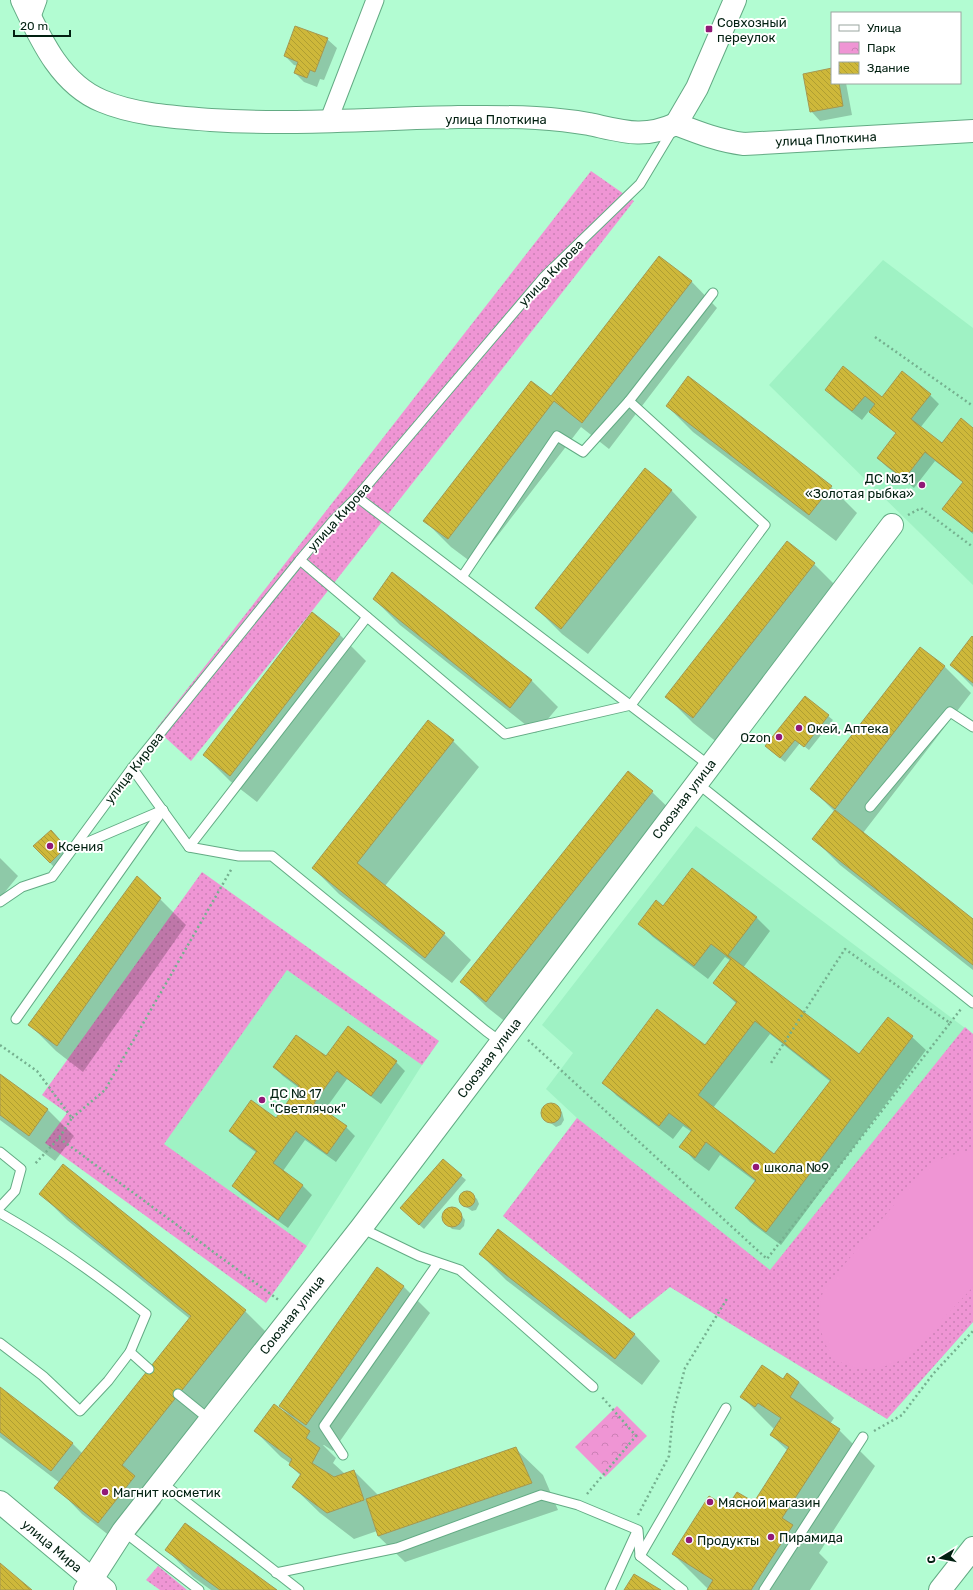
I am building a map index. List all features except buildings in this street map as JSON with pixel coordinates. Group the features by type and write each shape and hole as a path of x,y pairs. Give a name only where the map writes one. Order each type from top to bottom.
{"street":[{"path":"328,122 375,0"},
{"path":"676,124 697,88 735,0"},
{"name":"улица Плоткина","path":"30,6 44,45 62,70 88,95 117,107 172,117 257,122 328,122 501,116 544,118 639,133 663,130 676,124 719,140 744,144 973,131"},
{"name":"Союзная улица","path":"94,1586 123,1531 361,1228 892,525"},
{"name":"улица Мира","path":"2,1507 94,1586"},
{"path":"940,1590 973,1548"}],"lane":[{"name":"улица Кирова","path":"0,902 22,887 52,877 132,768 300,560 333,521 357,497 544,277 640,184 676,124"},
{"path":"462,577 557,436 583,452 629,401 713,293"},
{"path":"300,560 505,734 631,706 765,525 629,401"},
{"path":"357,497 710,766"},
{"path":"189,847 367,617"},
{"path":"870,807 950,712 973,727"},
{"path":"132,768 189,847 239,856 272,856 486,1031 507,1034"},
{"path":"696,783 973,1003"},
{"path":"73,848 163,810"},
{"path":"16,1019 163,810"},
{"path":"0,1152 21,1169 15,1191 0,1207"},
{"path":"0,1213 38,1235 146,1314 130,1352 108,1381 80,1411 43,1376 0,1343"},
{"path":"361,1228 420,1256 460,1270 593,1387"},
{"path":"343,1455 324,1426 438,1263"},
{"path":"130,1352 149,1369"},
{"path":"178,1394 210,1420"},
{"path":"640,1556 726,1408"},
{"path":"764,1590 863,1437"},
{"path":"161,1482 276,1573 300,1590"},
{"path":"276,1573 397,1548 541,1495 578,1505 635,1529"},
{"path":"635,1529 640,1556 683,1590"},
{"path":"610,1590 635,1529"},
{"path":"123,1531 199,1590"}],"path":[{"path":"875,337 973,406"},
{"path":"892,525 921,508 973,547"},
{"path":"18,1181 59,1138 72,1118 105,1090 239,856"},
{"path":"507,1034 768,1260 950,1023 846,949 771,1063"},
{"path":"0,1045 37,1071 72,1118"},
{"path":"59,1138 296,1310"},
{"path":"635,1529 670,1456 673,1413 685,1368 728,1298"},
{"path":"863,1437 902,1415 933,1374 973,1331"},
{"path":"578,1505 636,1436 593,1387"}],"shaded area":[{"name":"ДС №31 «Золотая рыбка»","path":"883,260 973,328 973,585 769,385"},
{"name":"школа №9","path":"696,826 973,1034 973,1322 887,1419 670,1287 630,1319 503,1216 577,1118 546,1089 573,1053 542,1025"},
{"name":"ДС № 17 \"Светлячок\"","path":"250,908 439,1041 422,1065 307,1246 287,1274 101,1136"}],"green space":[{"path":"591,171 634,201 312,611 191,761 156,729"},
{"path":"202,872 439,1041 422,1065 287,970 164,1144 307,1246 266,1303 45,1143 67,1113 42,1095"},
{"path":"965,1027 973,1034 973,1322 887,1419 670,1287 630,1319 503,1216 577,1118 770,1270"},
{"path":"961,1153 973,1153 973,1287 909,1355 902,1360 884,1366 866,1369 856,1368 839,1361 832,1355 827,1347 821,1328 820,1307 824,1289 922,1171 940,1159"},
{"path":"617,1406 647,1436 605,1477 575,1447"},
{"path":"158,1566 187,1590 160,1590 146,1580"}],"place":[{"name":"Совхозный переулок","path":"709,29"},
{"name":"ДС №31 «Золотая рыбка»","path":"922,485"},
{"name":"Окей, Аптека","path":"799,728"},
{"name":"Ozon","path":"779,737"},
{"name":"Ксения","path":"50,846"},
{"name":"ДС № 17 \"Светлячок\"","path":"262,1100"},
{"name":"школа №9","path":"756,1167"},
{"name":"Магнит косметик","path":"105,1492"},
{"name":"Мясной магазин","path":"710,1502"},
{"name":"Пирамида","path":"771,1537"},
{"name":"Продукты","path":"689,1540"}]}
